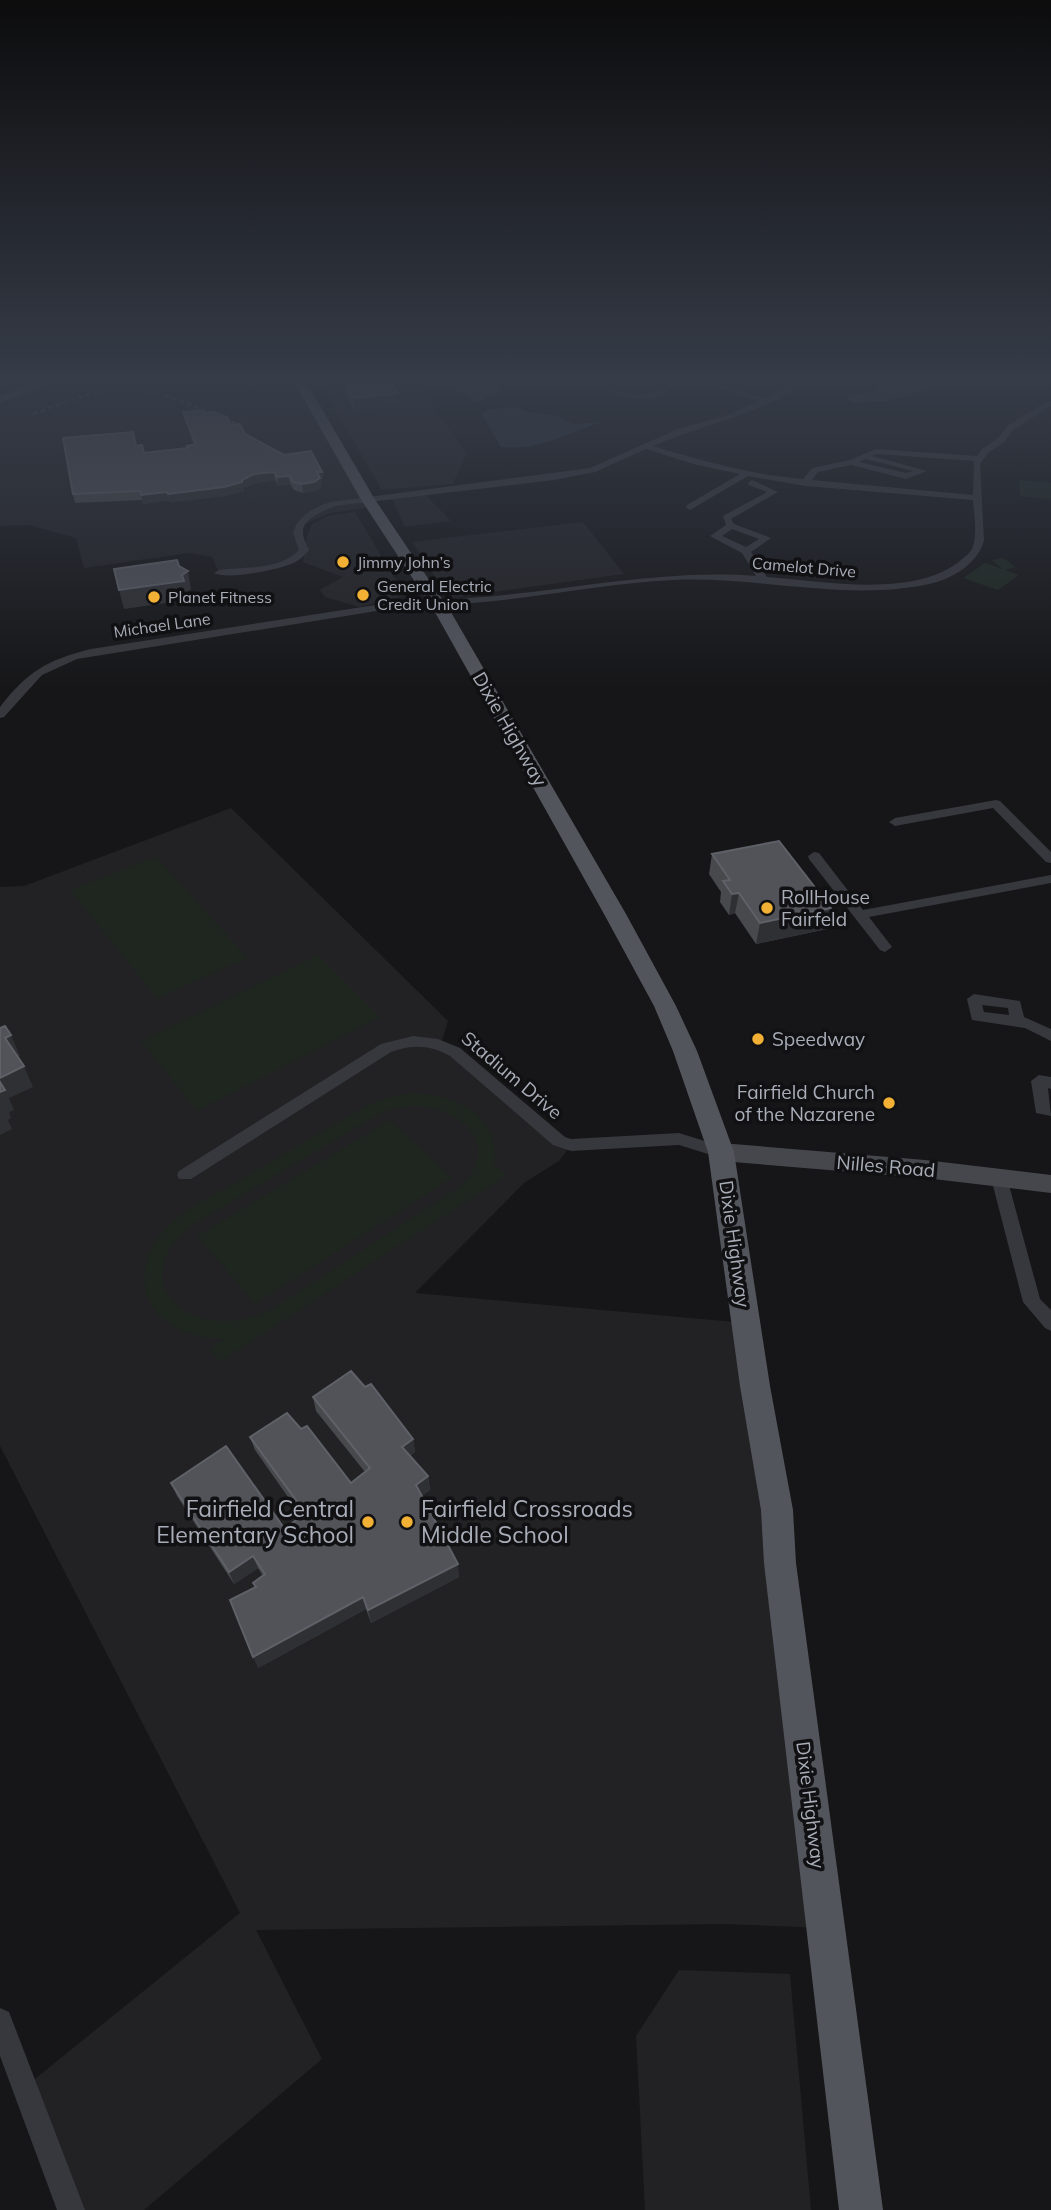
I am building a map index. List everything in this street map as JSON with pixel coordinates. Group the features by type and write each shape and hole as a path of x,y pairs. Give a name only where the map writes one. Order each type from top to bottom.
{"main road":[{"name":"Dixie Highway","path":"358,483 485,685 665,1006 687,1055 721,1152 755,1386 777,1510 780,1563 862,2210"}],"street":[{"path":"219,573 291,562 304,550 299,529 310,515 333,504 492,483"},
{"path":"690,507 728,483"},
{"path":"746,551 765,538 731,526 726,518 774,492 758,483"},
{"path":"808,483 978,498"},
{"name":"Camelot Drive","path":"435,602 452,603 673,577 763,579 873,588 914,583 942,576 963,565 976,552 979,540 977,483"},
{"path":"731,526 715,536 746,551 763,579"},
{"name":"Michael Lane","path":"0,715 34,673 57,660 91,652 414,602 435,602"},
{"path":"895,822 996,804 1051,859"},
{"path":"814,856 885,947"},
{"path":"859,915 1051,879"},
{"path":"1017,1020 1051,1036"},
{"name":"Stadium Drive","path":"185,1175 386,1048 404,1041 421,1040 441,1044 455,1052 559,1141 571,1145 680,1139 721,1152"},
{"path":"1051,1083 1039,1081 1042,1109 1051,1110"},
{"name":"Nilles Road","path":"721,1152 1051,1184"},
{"path":"999,1178 1032,1303 1051,1323"},
{"path":"0,2021 71,2210"}],"shaded area":[{"path":"0,483 358,483 372,507 330,513 300,526 304,550 291,562 219,573 212,557 189,553 84,568 76,538 29,525 0,526"},
{"path":"378,483 453,483 453,484 382,490"},
{"path":"1019,483 1051,483 1051,499 1020,496"},
{"path":"425,494 451,521 405,527 392,499"},
{"path":"355,512 405,596 359,607 325,597 320,590 343,577 303,562 312,524 327,516"},
{"path":"583,522 624,574 449,598 412,542"},
{"path":"1003,558 1016,567 1005,570 1019,575 998,590 963,578 985,563 1002,569 992,560"},
{"name":"Fairfield Crossroads Middle School","path":"231,808 448,1021 441,1044 571,1145 559,1161 524,1183 415,1293 746,1323 826,1928 726,1924 256,1930 322,2059 144,2210 71,2210 25,2087 240,1913 0,1446 0,887 24,886"},
{"path":"156,857 248,958 157,998 70,890"},
{"path":"318,955 380,1017 197,1111 141,1041"},
{"path":"411,1093 427,1094 443,1097 471,1110 483,1120 491,1133 495,1148 494,1165 507,1175 220,1362 210,1349 224,1339 182,1331 157,1313 147,1294 146,1262 155,1243 168,1226 200,1203 364,1107 386,1098","holes":["411,1106 445,1112 459,1120 470,1130 476,1141 478,1155 473,1170 461,1186 274,1308 247,1319 220,1321 197,1316 178,1306 166,1290 162,1271 170,1250 189,1227 374,1117 392,1109"]},
{"path":"390,1120 452,1178 255,1304 197,1236"},
{"path":"679,1970 790,1974 811,2210 645,2210 636,2036"}],"building":[{"path":"71,483 238,483 168,494 141,495 140,491 73,494"},
{"path":"177,560 179,566 188,571 182,575 184,581 119,590 114,569"},
{"path":"779,841 831,908 760,923 739,893 732,894 723,881 730,880 712,854"},
{"path":"5,1026 11,1035 5,1038 24,1066 0,1078 0,1028"},
{"name":"Fairfield Central Elementary School","path":"351,1371 365,1387 371,1384 413,1439 402,1447 428,1476 416,1485 458,1564 368,1610 363,1597 253,1657 230,1600 256,1587 253,1583 265,1574 253,1556 229,1572 171,1483 226,1446 284,1528 306,1514 250,1437 287,1413 301,1429 307,1426 351,1483 370,1468 313,1397"}],"place":[{"name":"Jimmy John’s","path":"343,562"},
{"name":"General Electric Credit Union","path":"363,595"},
{"name":"Planet Fitness","path":"154,597"},
{"name":"RollHouse Fairfeld","path":"767,908"},
{"name":"Speedway","path":"758,1039"},
{"name":"Fairfield Church of the Nazarene","path":"889,1103"},
{"name":"Fairfield Central Elementary School","path":"368,1522"},
{"name":"Fairfield Crossroads Middle School","path":"407,1522"}]}
